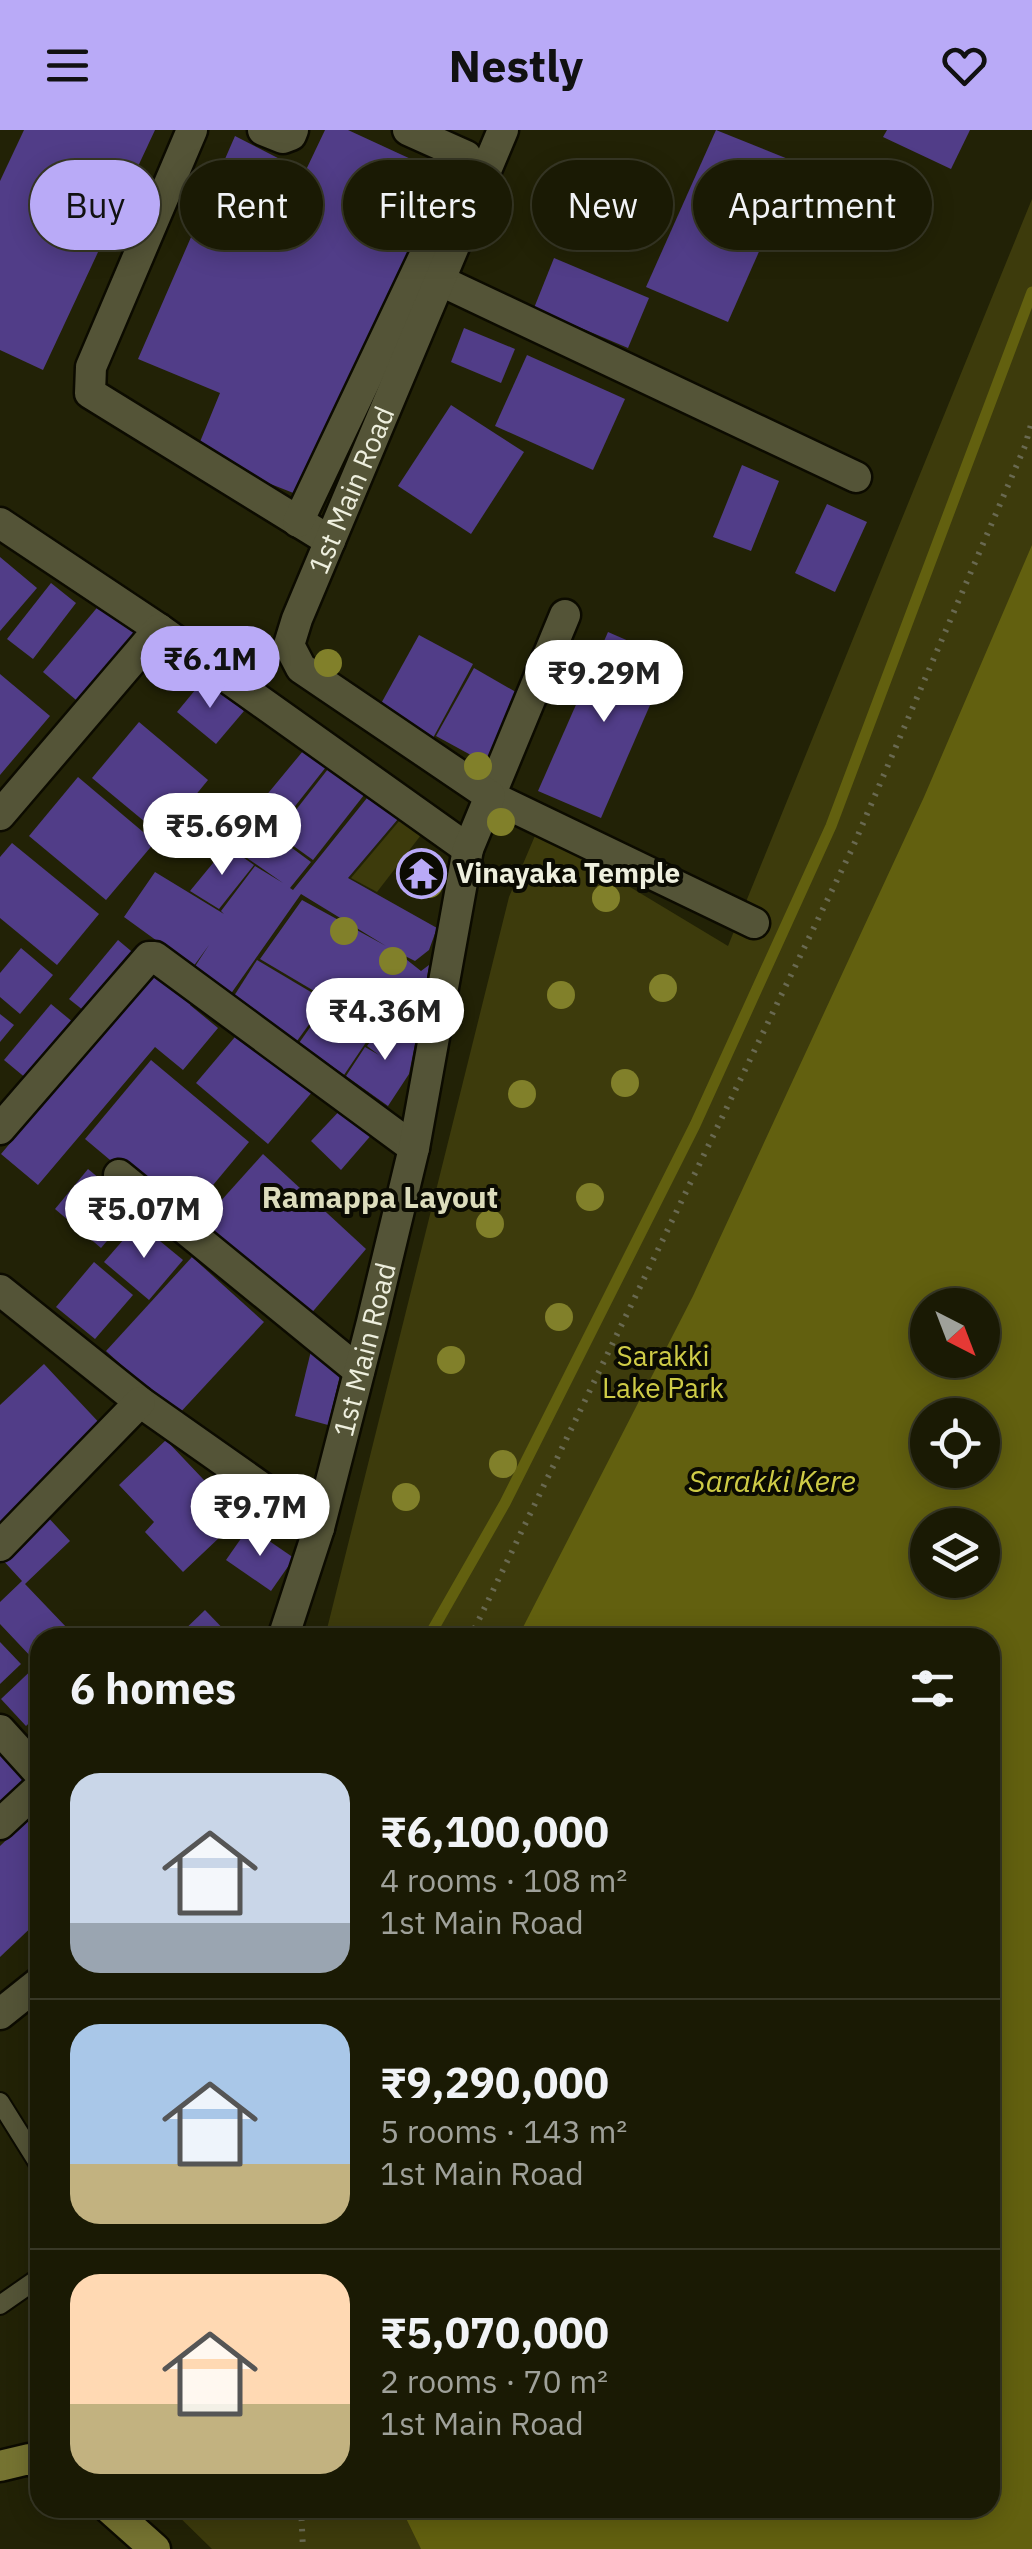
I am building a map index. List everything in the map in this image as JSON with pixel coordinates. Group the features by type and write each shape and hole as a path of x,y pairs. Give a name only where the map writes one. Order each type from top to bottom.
{"main road":[{"path":"0,2466 30,2460"},
{"path":"120,2518 155,2549"}],"street":[{"path":"192,130 91,367 90,394 330,541"},
{"path":"263,130 283,138 291,136 293,130"},
{"path":"298,522 402,335 470,162 466,156 408,130"},
{"name":"1st Main Road","path":"286,1628 318,1528 414,1148 468,849 490,796 301,668 289,645 402,335 441,281 503,130"},
{"path":"441,281 856,477"},
{"path":"0,523 158,629 468,849"},
{"path":"564,615 490,796 754,923"},
{"path":"0,815 158,629"},
{"path":"0,1130 149,956 414,1148"},
{"path":"118,1175 359,1371"},
{"path":"0,1290 140,1402 318,1528"},
{"path":"0,1546 140,1402"},
{"path":"0,1730 30,1763"},
{"path":"0,1824 30,1796"},
{"path":"0,2014 30,1990"}],"lane":[{"path":"0,2102 30,2150"},
{"path":"0,2305 30,2283"}],"path":[{"path":"475,1628 852,848 1017,465 1032,421"},
{"path":"301,2518 303,2549"}],"green space":[{"name":"Sarakki Lake Park","path":"1032,199 1032,2549 212,2549 180,2518 1000,2518 1000,1628 327,1628 509,897 537,831 728,946"},
{"path":"400,820 421,835 377,892 351,878"}],"water":[{"name":"Sarakki Kere","path":"1032,545 1032,2549 421,2549 406,2518 1000,2518 1000,1628 523,1628 693,1296 924,797"}],"building":[{"path":"24,130 155,130 141,160 30,160 30,250 99,250 43,370 0,350 0,181"},
{"path":"325,130 348,130 413,160 343,160 343,250 418,250 301,496 195,454 220,393 138,359 185,250 323,250 323,160 311,160"},
{"path":"716,130 791,160 703,160"},
{"path":"887,130 970,130 951,169 883,137"},
{"path":"235,136 282,160 225,160"},
{"path":"693,182 693,250 760,250 728,322 646,287 662,250 673,250 673,226"},
{"path":"554,258 649,298 628,348 534,308"},
{"path":"464,328 515,349 501,383 451,362"},
{"path":"527,355 625,399 593,470 495,426"},
{"path":"451,405 524,452 471,534 398,486"},
{"path":"742,465 779,481 751,551 713,537"},
{"path":"827,504 867,522 835,592 795,573"},
{"path":"0,557 37,588 0,631"},
{"path":"51,583 76,603 33,659 7,639"},
{"path":"101,603 139,636 82,705 43,672"},
{"path":"608,632 670,659 601,818 538,791"},
{"path":"419,635 473,664 433,738 378,709"},
{"path":"474,668 528,699 491,766 436,736"},
{"path":"0,674 50,716 0,775"},
{"path":"205,678 244,711 216,744 177,712"},
{"path":"139,722 208,780 162,836 92,778"},
{"path":"303,751 326,767 273,834 311,862 290,888 293,890 367,798 398,819 348,878 437,928 429,950 415,961 397,952 421,971 429,965 419,1026 375,1027 260,959 302,900 386,946 301,894 230,995 194,968 209,945 193,967 124,917 155,872 224,914 221,911 255,866 283,883 227,844 249,816 262,826 250,815"},
{"path":"328,769 364,795 313,860 277,834"},
{"path":"78,777 155,842 106,900 29,836"},
{"path":"12,843 99,914 57,965 0,918 0,857"},
{"path":"227,846 254,865 219,909 190,891"},
{"path":"118,940 137,956 88,1014 69,999"},
{"path":"21,948 53,975 20,1014 0,997 0,973"},
{"path":"257,960 326,1001 297,1041 234,996"},
{"path":"158,967 195,998 190,1005 218,1028 183,1070 155,1047 38,1185 1,1154"},
{"path":"328,1002 375,1029 344,1075 299,1043"},
{"path":"51,1004 80,1028 33,1084 4,1060"},
{"path":"0,1014 14,1025 0,1042"},
{"path":"380,1029 418,1029 409,1074 388,1106 346,1076 365,1047 379,1055 367,1046"},
{"path":"240,1031 313,1091 268,1144 196,1083"},
{"path":"151,1060 249,1142 183,1221 85,1139"},
{"path":"345,1105 373,1133 341,1170 311,1141"},
{"path":"263,1154 366,1249 309,1316 201,1223"},
{"path":"88,1169 135,1208 101,1248 55,1209"},
{"path":"138,1223 183,1260 149,1300 104,1262"},
{"path":"192,1257 264,1322 177,1416 106,1351"},
{"path":"94,1262 133,1295 95,1339 56,1307"},
{"path":"311,1351 344,1359 328,1425 295,1416"},
{"path":"44,1364 105,1429 0,1529 0,1405"},
{"path":"166,1440 240,1518 183,1572 145,1532 154,1522 119,1485"},
{"path":"45,1514 70,1541 25,1584 67,1628 30,1628 30,1656 0,1624 0,1602 22,1581 0,1557"},
{"path":"249,1527 294,1558 271,1591 226,1560"},
{"path":"205,1610 222,1628 186,1628"},
{"path":"0,1642 21,1664 0,1684"},
{"path":"30,1671 30,1722 26,1726 1,1699"},
{"path":"0,1741 30,1773 30,1781 0,1809"},
{"path":"30,1818 30,1928 0,1957 0,1846"}],"waterway":[{"path":"434,1628 505,1503 695,1125 831,826 1032,292"}],"place":[{"name":"Vinayaka Temple","path":"421,873"}],"district":[{"name":"Ramappa Layout","path":"380,1198"}]}
